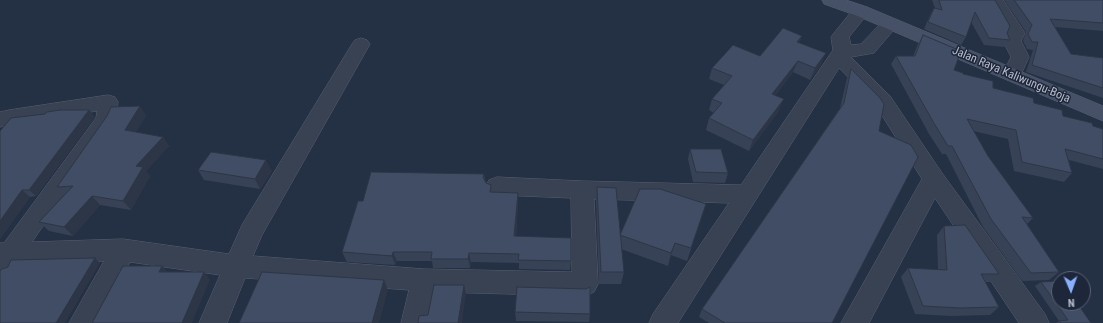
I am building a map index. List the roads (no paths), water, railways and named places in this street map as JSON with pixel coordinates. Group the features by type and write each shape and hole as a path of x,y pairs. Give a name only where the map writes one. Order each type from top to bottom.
{"main road":[{"name":"Jalan Raya Kaliwungu-Boja","path":"830,0 861,11 1103,114"}],"street":[{"path":"994,0 1016,33 1012,40 1020,58 1012,75"},
{"path":"663,323 840,54 840,37 861,11"},
{"path":"840,54 867,49 890,24"},
{"path":"213,323 251,232 361,44"},
{"path":"840,54 884,101 934,179 1035,323"},
{"path":"3,122 108,102 106,119 3,259"},
{"path":"855,323 934,179"},
{"path":"497,186 582,190 747,194"},
{"path":"3,259 123,250 236,266 424,280 585,284 582,190"},
{"path":"83,323 123,250"},
{"path":"415,323 424,280"}]}
